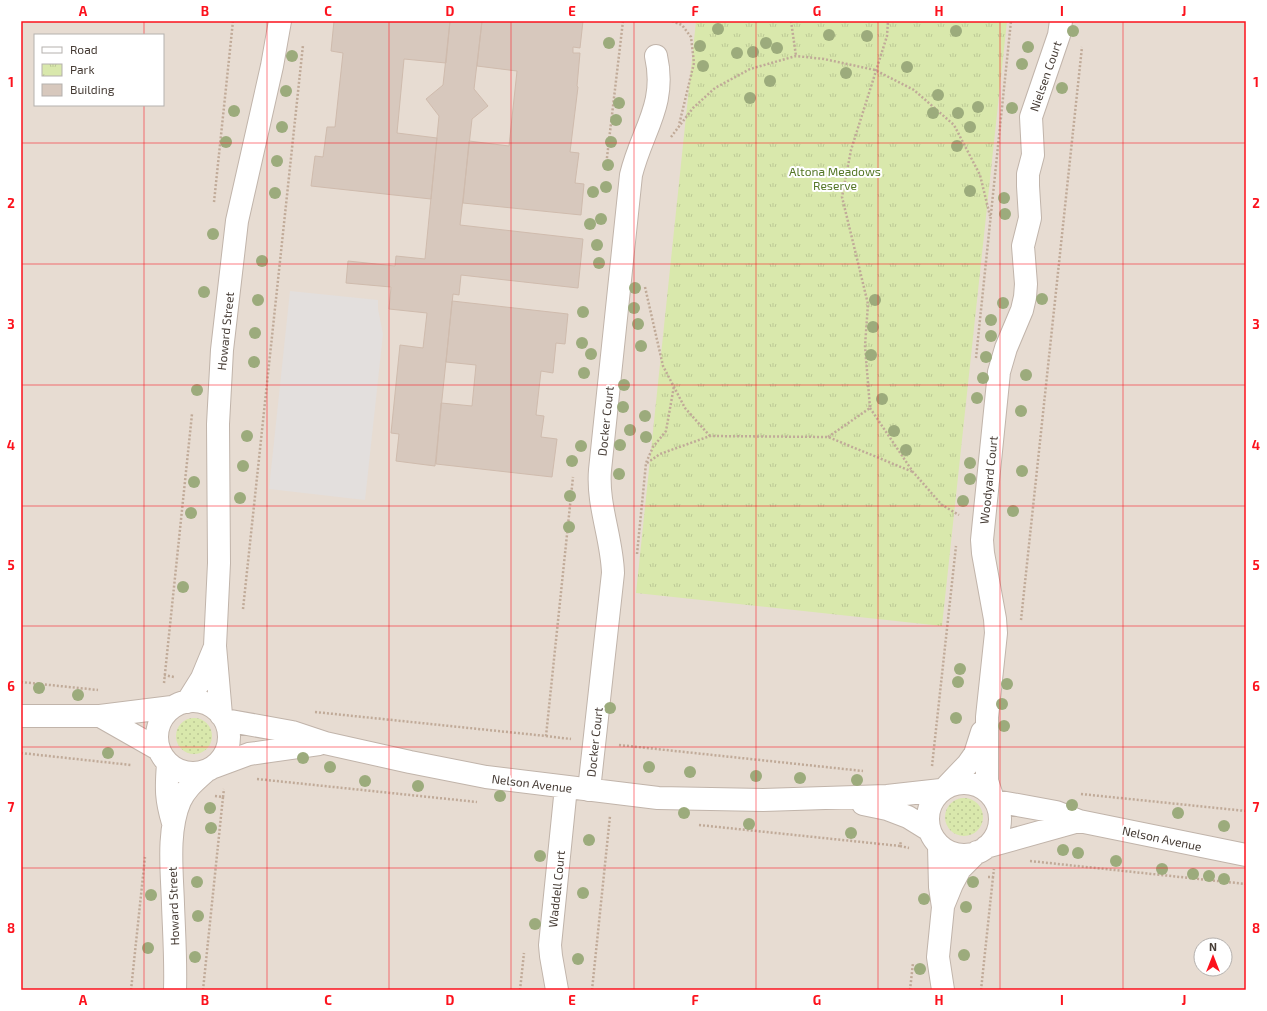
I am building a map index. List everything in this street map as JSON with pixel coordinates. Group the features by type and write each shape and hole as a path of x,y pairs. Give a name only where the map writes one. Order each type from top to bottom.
{"street":[{"name":"Howard Street","path":"223,718 215,646 219,563 218,424 222,350 238,221 246,178 272,66 280,21"},
{"name":"Nielsen Court","path":"1024,246 1030,218 1028,174 1033,155 1031,117 1059,35 1061,21"},
{"name":"Docker Court","path":"589,790 614,573 600,494 600,470 631,175 635,161 654,115 658,98 660,82 656,56"},
{"name":"Woodyard Court","path":"994,799 987,781 987,717 996,633 982,540 1000,372 1006,348 1022,310 1025,297 1026,284 1024,246"},
{"name":"Howard Street","path":"180,704 200,680 215,646"},
{"path":"21,716 100,716 197,702 214,708 223,718 228,730 229,740 227,750 222,759 210,769 196,774 186,773 177,770 163,757 100,716"},
{"path":"163,757 156,737 158,726 164,716 180,704"},
{"name":"Woodyard Court","path":"944,789 968,764 975,754 987,717"},
{"name":"Nelson Avenue","path":"223,718 292,732 324,743 486,777 658,798 763,800 838,798 887,796 944,789"},
{"name":"Nelson Avenue","path":"210,769 249,754 324,743"},
{"name":"Howard Street","path":"163,757 168,804 173,823 172,869 175,990"},
{"name":"Howard Street","path":"173,823 180,802 188,786 210,769"},
{"path":"942,990 938,957 943,907 934,838 927,819 929,808 933,799 944,789 958,783 971,783 983,788 994,799 999,811 1000,821 998,831 993,840 960,869 943,907"},
{"name":"Waddell Court","path":"557,990 550,945 566,787"},
{"name":"Nelson Avenue","path":"838,798 908,817 934,838"},
{"name":"Nelson Avenue","path":"994,799 1056,812 1079,822 1246,855"},
{"name":"Nelson Avenue","path":"981,850 1079,822"},
{"path":"934,838 948,851 957,854 967,855 981,850"}],"path":[{"path":"214,202 234,21"},
{"path":"606,174 623,21"},
{"path":"672,21 682,25 691,37 694,63 679,128"},
{"path":"791,21 796,56"},
{"path":"888,21 887,36 875,70 851,150 842,197 868,304 865,346 870,408 913,472 942,505 960,515 960,508"},
{"path":"976,359 1011,21"},
{"path":"243,614 303,45"},
{"path":"1021,624 1083,45"},
{"path":"669,140 693,108 715,88 750,69 796,56 824,59 875,70 914,90 954,125 980,174 990,218"},
{"path":"645,286 663,366 685,408 710,436"},
{"path":"674,386 666,431 653,447 646,463 660,454 710,436 828,437 913,472"},
{"path":"163,685 193,407"},
{"path":"828,437 870,408"},
{"path":"310,712 546,736 574,475"},
{"path":"932,770 957,539"},
{"path":"164,675 200,680"},
{"path":"21,682 99,690"},
{"path":"619,744 868,771"},
{"path":"21,753 130,765"},
{"path":"1077,794 1246,811"},
{"path":"203,990 223,797"},
{"path":"592,990 610,816"},
{"path":"131,990 146,850"},
{"path":"1027,861 1246,884"},
{"path":"981,990 993,877"}],"shaded area":[{"path":"21,21 1246,21 1246,990 21,990"},
{"path":"290,291 378,300 378,309 383,334 365,500 269,489"}],"green space":[{"name":"Altona Meadows Reserve","path":"696,21 1007,21 942,626 636,593"},
{"path":"198,718 207,723 211,729 211,743 207,749 198,754 190,754 181,749 177,743 176,732 181,723 187,719"},
{"path":"964,798 974,801 980,807 983,817 980,827 974,833 964,836 954,833 948,827 945,817 948,807 954,801"}],"building":[{"path":"334,21 450,21 446,63 404,59 397,133 437,138 431,199 311,186 315,156 323,157 327,127 335,127 343,53 331,51"},
{"path":"450,21 482,21 474,89 488,106 472,119 460,225 583,239 578,288 461,275 459,295 453,294 435,466 396,461 399,434 391,433 400,345 423,348 427,313 389,309 391,287 346,283 348,261 395,266 396,256 425,259 439,116 426,99 443,85"},
{"path":"482,21 583,21 580,48 573,47 573,53 580,53 578,87 570,152 579,153 575,183 584,184 581,215 463,203 469,141 509,146 517,71 477,66"},
{"path":"452,301 568,314 565,344 556,343 553,373 541,371 536,415 544,416 541,437 557,439 552,477 436,464 441,403 472,406 476,365 446,362"}]}
